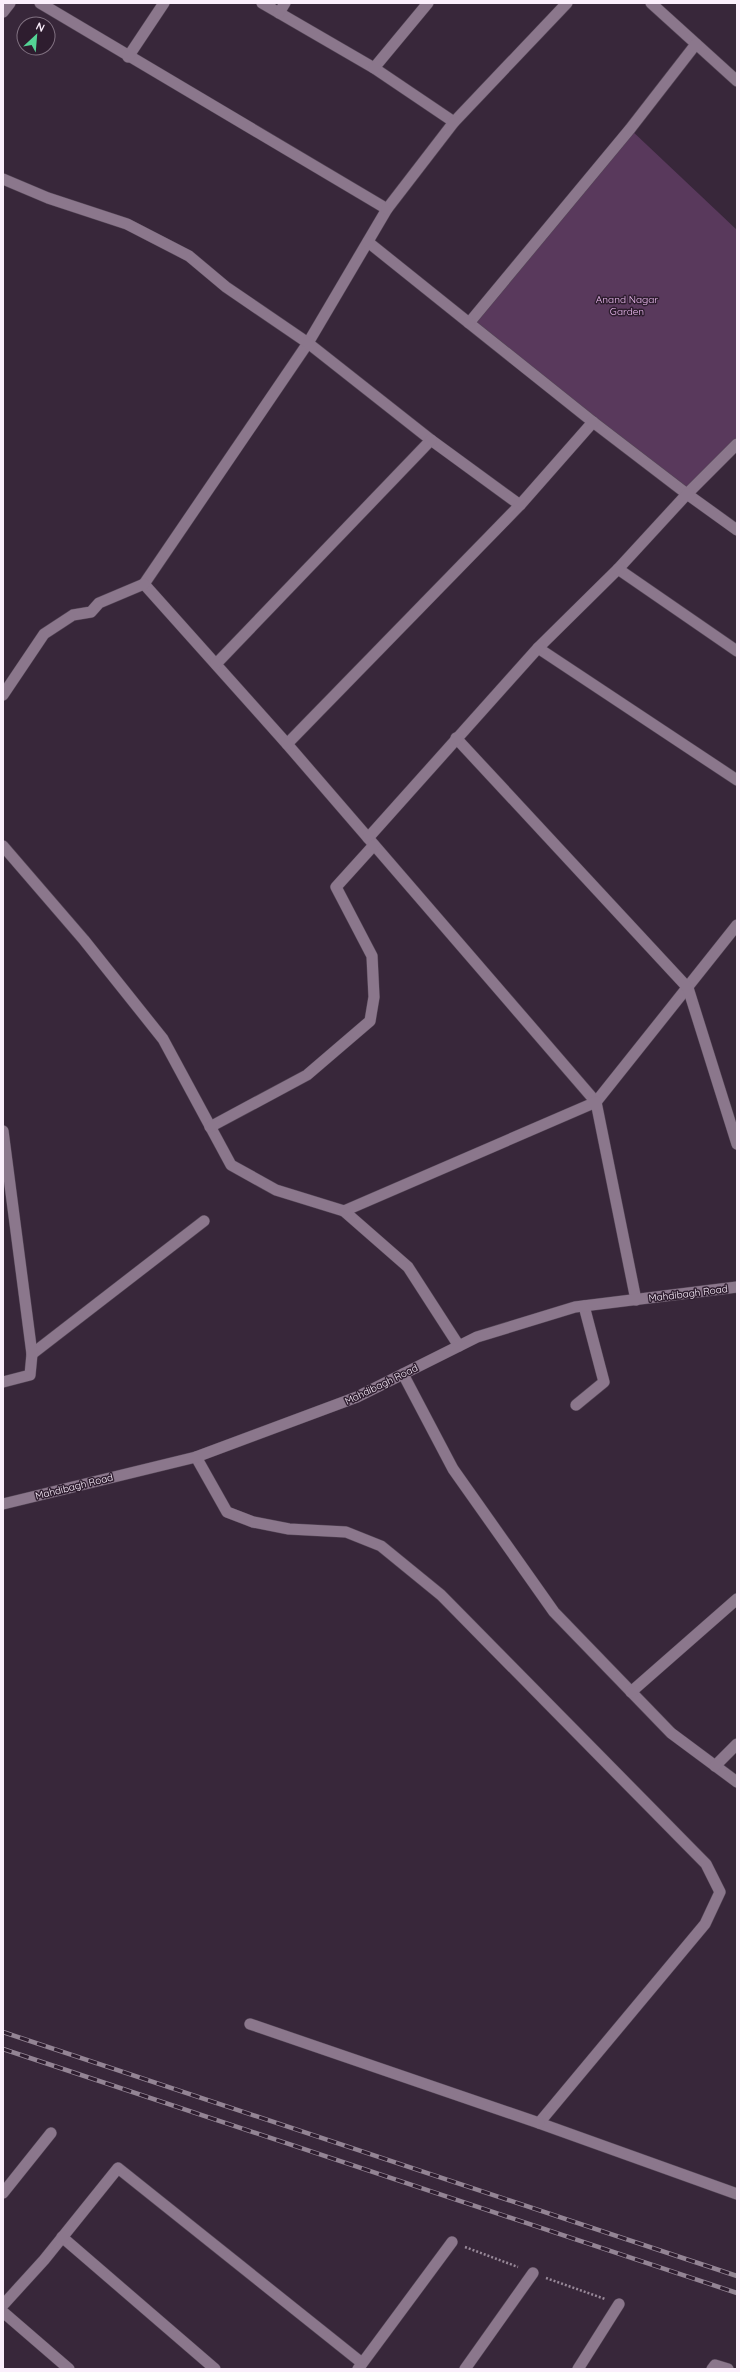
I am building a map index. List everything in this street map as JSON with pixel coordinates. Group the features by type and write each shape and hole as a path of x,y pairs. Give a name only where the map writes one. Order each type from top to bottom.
{"street":[{"path":"3,12 10,3"},
{"path":"40,3 128,57 387,209"},
{"path":"128,57 164,3"},
{"path":"262,3 374,68 454,122"},
{"path":"279,13 285,3"},
{"path":"374,68 428,3"},
{"path":"3,695 44,634 72,615 91,612 99,603 144,584 308,343 387,209 454,122 567,3"},
{"path":"651,3 737,81"},
{"path":"469,323 630,129 696,44"},
{"path":"3,178 48,198 127,224 189,256 226,287 308,343 431,440 520,505"},
{"path":"368,242 593,422 687,494 737,530"},
{"path":"287,744 520,505 593,422"},
{"path":"216,664 431,440"},
{"path":"210,1127 307,1075 370,1021 374,997 372,956 336,887 371,841 456,738 538,648 618,569 687,494 737,444"},
{"path":"618,569 737,651"},
{"path":"144,584 287,744 596,1102 636,1300"},
{"path":"538,648 737,780"},
{"path":"456,738 688,988 734,1119 737,1144"},
{"path":"3,846 84,940 163,1039 231,1165 276,1190 344,1210 408,1267 459,1346"},
{"path":"344,1210 596,1102 688,988 737,924"},
{"path":"3,1131 32,1354 30,1375 3,1382"},
{"path":"32,1354 204,1221"},
{"name":"Mahdibagh Road","path":"3,1504 196,1457 357,1397 477,1337 584,1306 737,1287"},
{"path":"576,1405 604,1382 584,1306"},
{"path":"403,1374 453,1469 554,1612 671,1733 737,1782"},
{"path":"196,1457 227,1512 260,1524 289,1528 346,1532 381,1546 441,1594 706,1864 720,1892 705,1924 539,2123"},
{"path":"631,1692 737,1599"},
{"path":"715,1766 737,1744"},
{"path":"250,2024 539,2123 737,2194"},
{"path":"3,2193 51,2133"},
{"path":"3,2305 62,2237 118,2168 360,2366 452,2242"},
{"path":"62,2237 203,2365 216,2369"},
{"path":"465,2369 533,2273"},
{"path":"578,2369 619,2304"},
{"path":"3,2312 69,2369"},
{"path":"712,2369 715,2365 728,2369"}],"green space":[{"name":"Anand Nagar Garden","path":"630,129 737,230 737,444 687,494 469,323"}],"railway":[{"path":"3,2032 737,2276"},
{"path":"3,2049 737,2293"}]}
